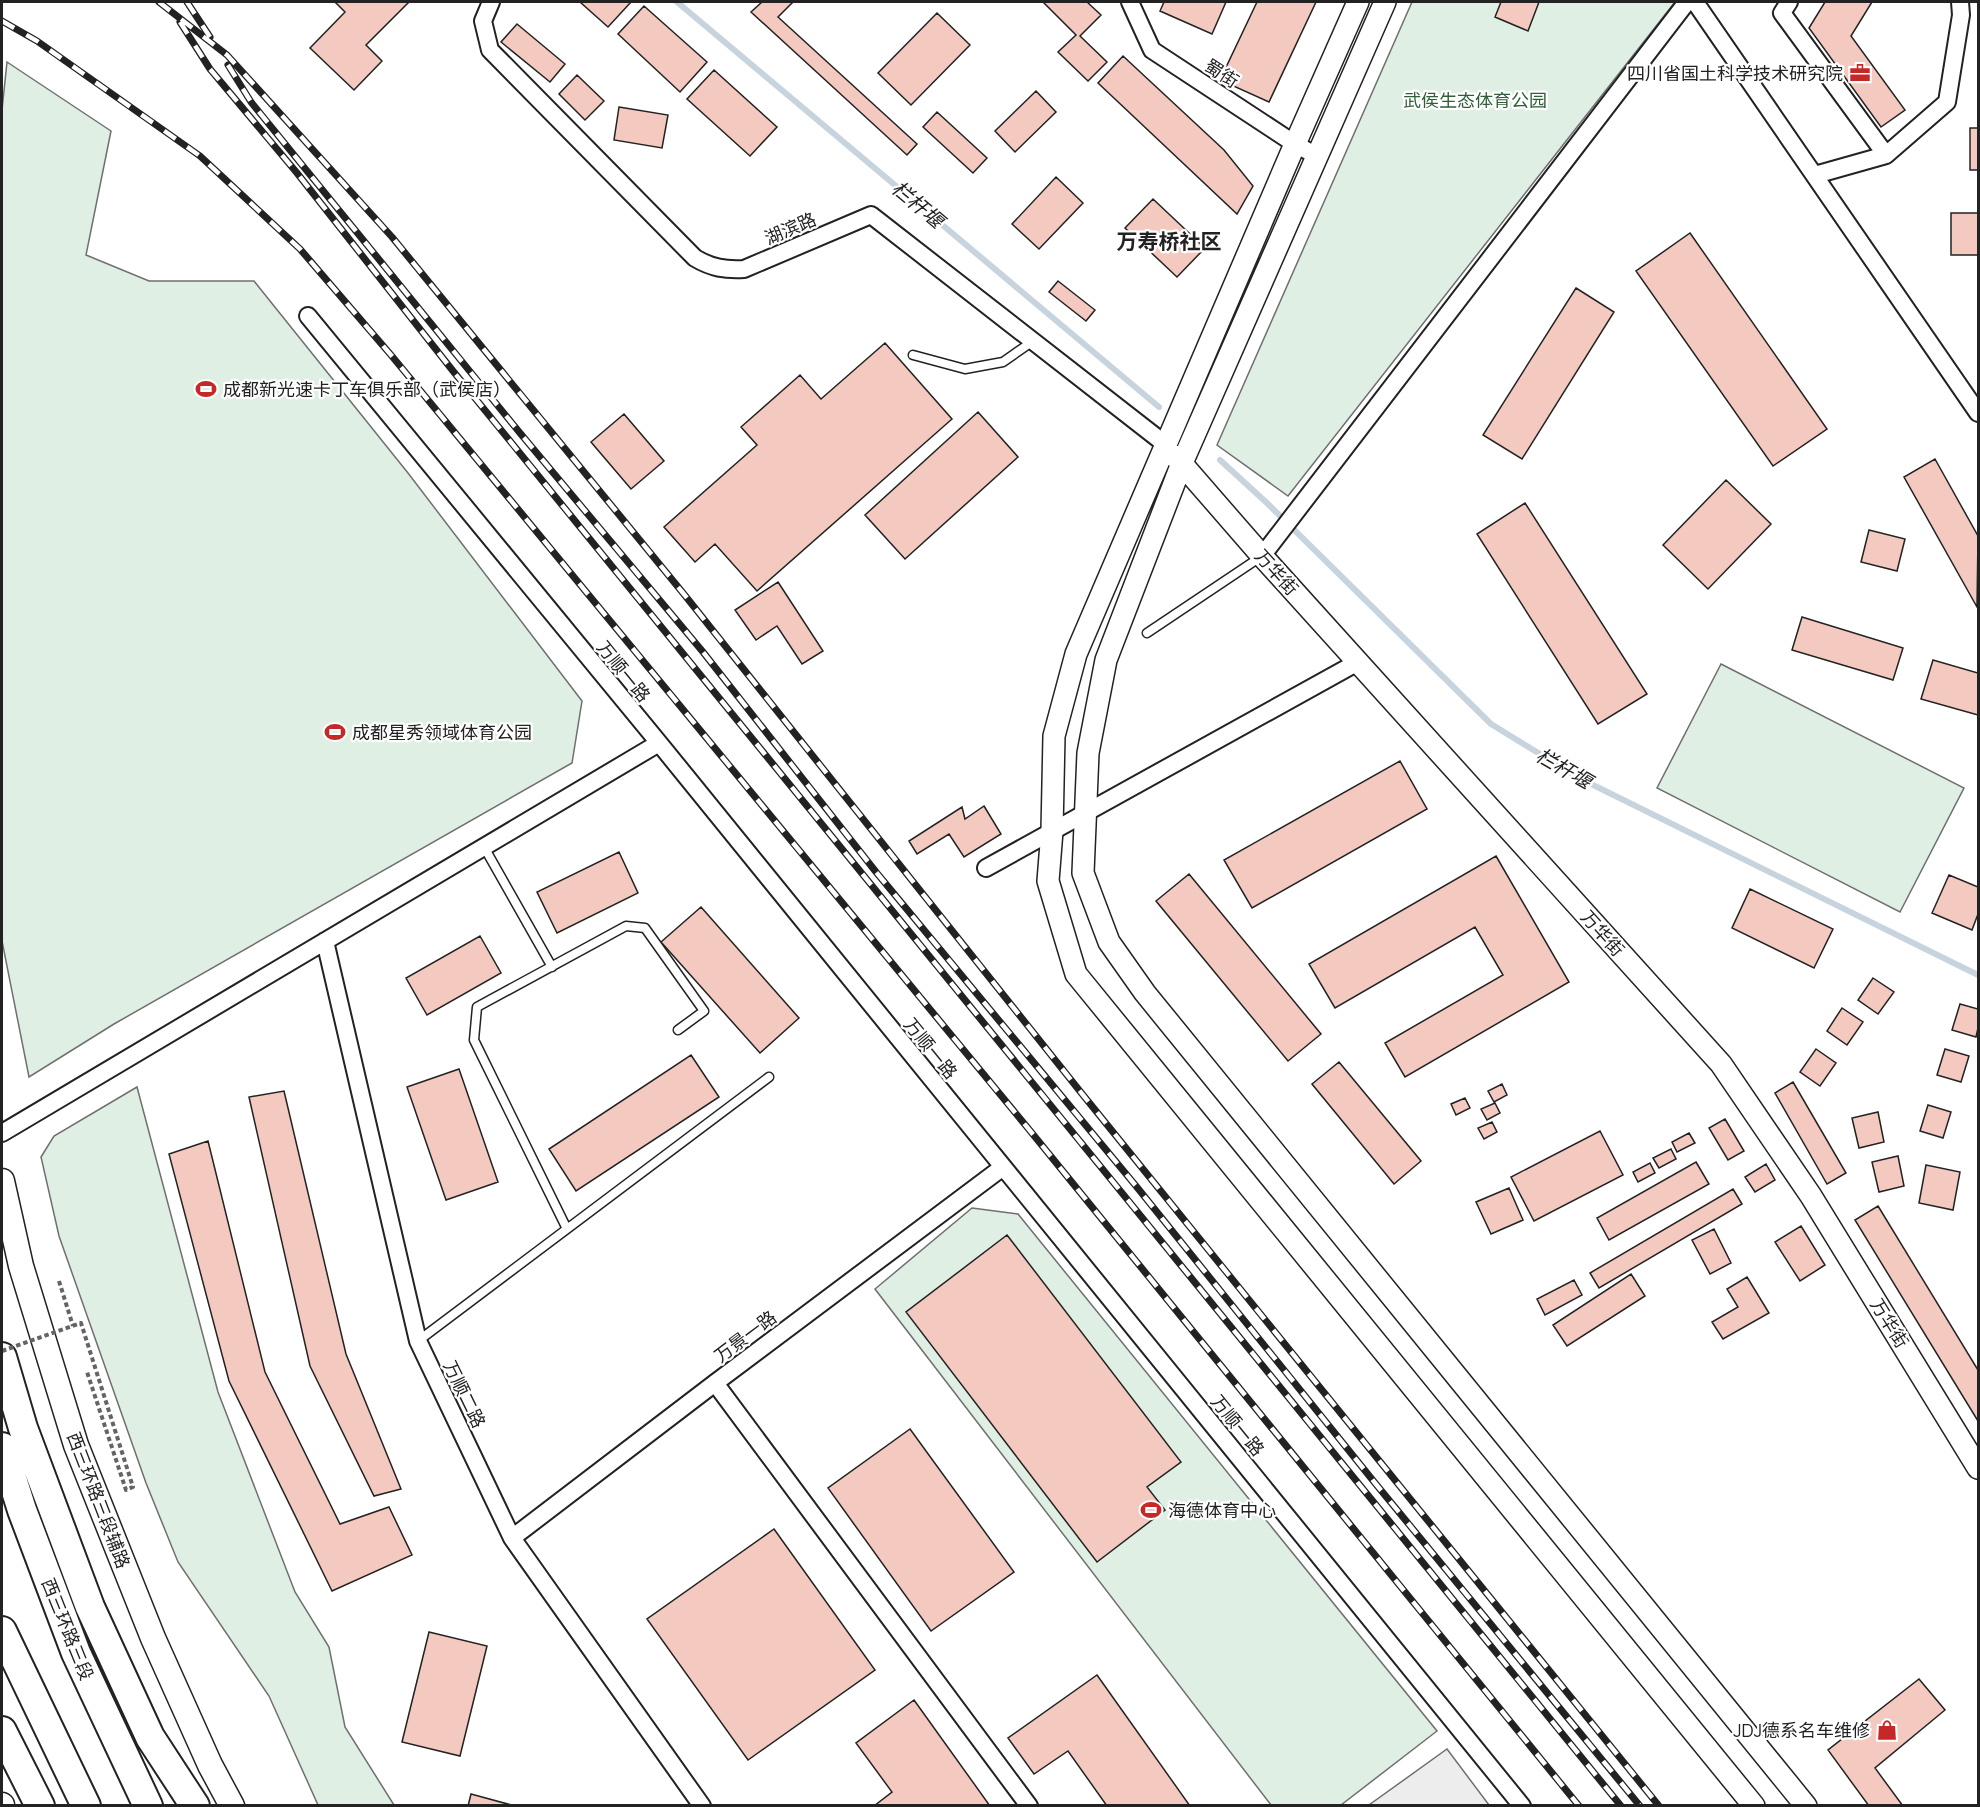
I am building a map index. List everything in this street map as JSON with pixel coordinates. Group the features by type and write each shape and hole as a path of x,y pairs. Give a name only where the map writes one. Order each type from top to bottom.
{"highway":[{"path":"2,1357 23,1428 90,1607 150,1737 195,1806"},
{"name":"西三环路三段","path":"2,1447 22,1510 76,1653 148,1806"},
{"path":"2,1631 86,1806"},
{"path":"2,1731 40,1806"}],"main road":[{"name":"西三环路三段辅路","path":"2,1181 21,1266 76,1444 153,1638 210,1765 232,1806"}],"street":[{"name":"湖滨路","path":"491,2 483,21 490,50 695,258 710,267 727,270 744,269 871,215 1166,444"},
{"name":"蜀街","path":"1130,2 1152,50 1294,144 1317,156"},
{"path":"1358,2 1294,144 1076,654 1054,736 1052,831 1048,881 1076,974 1754,1806"},
{"path":"1385,2 1182,463 1106,660 1088,753 1083,873 1109,942 1145,993 1806,1806"},
{"path":"1262,556 1687,2"},
{"path":"1695,2 1978,413"},
{"path":"1789,2 1782,13 1886,155"},
{"path":"1815,175 1886,155 1947,102 1961,8 1978,15"},
{"name":"万顺一路","path":"308,316 659,743 1522,1806"},
{"name":"万华街","path":"1166,444 1262,556 1721,1064 1811,1196 1978,1468"},
{"path":"986,868 1358,662"},
{"path":"2,1133 659,743"},
{"name":"万顺二路","path":"325,941 418,1341 512,1538 702,1806"},
{"name":"万景一路","path":"512,1538 1003,1167"},
{"path":"715,1383 1029,1806"}],"lane":[{"path":"913,355 965,369 1003,362 1033,341"},
{"path":"1147,633 1262,556"},
{"path":"484,847 552,967"},
{"path":"567,1229 474,1040 477,1007 626,926 645,928 704,1011 678,1029"},
{"path":"418,1341 769,1077"}],"path":[{"path":"59,1281 73,1326"},
{"path":"2,1351 81,1323 133,1487 126,1490 87,1372"}],"green space":[{"name":"武侯生态体育公园","path":"1412,2 1675,2 1288,496 1217,445"},
{"path":"7,62 111,131 86,255 149,281 254,281 408,473 582,701 572,763 114,1024 29,1077 2,941 2,110"},
{"path":"1721,664 1964,788 1900,912 1657,788"},
{"path":"137,1087 218,1392 295,1592 329,1647 345,1727 394,1805 318,1805 269,1696 178,1562 146,1483 59,1236 41,1157 54,1136"},
{"name":"海德体育中心","path":"972,1208 1018,1214 1437,1731 1341,1805 1271,1805 875,1289"}],"shaded area":[{"path":"1447,1749 1489,1805 1369,1805"}],"building":[{"path":"335,2 409,2 366,45 382,61 354,90 310,48 345,12"},
{"path":"580,2 631,2 608,27"},
{"path":"762,2 793,2 778,17 917,144 907,155 751,12"},
{"path":"1043,2 1087,2 1101,15 1080,36 1107,62 1088,81 1058,52 1076,35"},
{"path":"1164,2 1226,2 1212,34 1160,11"},
{"path":"1257,2 1316,2 1269,102 1220,80"},
{"path":"1501,2 1539,2 1528,31 1495,17"},
{"name":"四川省国土科学技术研究院","path":"1825,2 1872,2 1851,36 1905,110 1881,127 1809,28"},
{"path":"644,6 707,62 680,92 618,34"},
{"path":"937,13 970,45 911,105 878,73"},
{"path":"517,24 565,64 550,82 501,42"},
{"path":"1123,56 1224,150 1253,186 1237,214 1098,83"},
{"path":"714,70 777,127 750,156 687,99"},
{"path":"577,75 604,101 585,120 559,94"},
{"path":"1036,91 1056,112 1015,152 995,131"},
{"path":"619,107 668,115 662,148 614,140"},
{"path":"937,112 987,158 973,173 923,127"},
{"path":"1970,128 1978,128 1978,170 1970,170"},
{"path":"1056,177 1083,203 1039,249 1012,224"},
{"path":"1153,199 1205,248 1177,277 1125,228"},
{"path":"1951,213 1978,213 1978,255 1951,255"},
{"path":"1690,233 1827,429 1773,466 1636,271"},
{"path":"1058,281 1095,310 1086,321 1049,292"},
{"path":"1576,288 1614,312 1522,459 1483,435"},
{"path":"885,343 952,419 757,591 715,544 695,562 664,527 757,445 741,427 800,375 821,399"},
{"path":"978,412 1018,457 905,559 865,515"},
{"path":"624,414 664,461 631,489 591,442"},
{"path":"1935,459 1978,536 1977,607 1904,477"},
{"path":"1726,480 1771,524 1708,589 1663,545"},
{"path":"1525,503 1647,694 1598,724 1477,534"},
{"path":"1869,530 1905,539 1897,571 1861,562"},
{"path":"778,582 823,651 802,664 777,626 756,640 735,610"},
{"path":"1802,617 1903,648 1893,680 1792,650"},
{"path":"1933,660 1978,673 1978,715 1921,699"},
{"path":"1400,761 1427,809 1252,908 1224,860"},
{"path":"984,806 1001,834 964,857 949,834 917,854 909,841 962,807 965,819"},
{"path":"619,852 638,893 557,933 537,892"},
{"path":"1496,856 1569,982 1405,1077 1385,1043 1503,975 1475,927 1335,1008 1309,964"},
{"path":"1189,874 1321,1034 1288,1061 1156,901"},
{"path":"1949,875 1978,887 1978,914 1972,930 1932,913"},
{"path":"1750,889 1833,929 1814,968 1732,928"},
{"path":"701,907 799,1018 760,1053 661,942"},
{"path":"480,936 501,973 427,1015 406,978"},
{"path":"1873,978 1894,992 1878,1014 1858,1000"},
{"path":"1960,1004 1978,1009 1976,1037 1952,1030"},
{"path":"1842,1008 1863,1022 1847,1045 1827,1031"},
{"path":"1816,1049 1836,1063 1820,1086 1800,1072"},
{"path":"1945,1049 1969,1056 1961,1082 1937,1075"},
{"path":"691,1055 719,1097 576,1191 549,1149"},
{"path":"1339,1062 1421,1161 1394,1184 1312,1084"},
{"path":"459,1069 498,1182 446,1200 407,1087"},
{"path":"1793,1082 1846,1173 1827,1184 1775,1093"},
{"path":"1502,1084 1507,1095 1494,1102 1488,1091"},
{"path":"284,1091 346,1354 401,1489 374,1496 310,1366 249,1097"},
{"path":"1465,1098 1470,1108 1456,1115 1451,1104"},
{"path":"1495,1103 1500,1113 1487,1120 1481,1109"},
{"path":"1928,1105 1951,1112 1943,1138 1920,1131"},
{"path":"1878,1112 1884,1142 1859,1148 1852,1118"},
{"path":"1725,1119 1744,1151 1728,1160 1709,1128"},
{"path":"1492,1122 1497,1132 1484,1139 1478,1128"},
{"path":"1600,1131 1623,1175 1534,1221 1511,1177"},
{"path":"1689,1133 1695,1143 1677,1152 1672,1142"},
{"path":"208,1141 265,1372 340,1524 389,1507 412,1555 332,1591 229,1381 169,1154"},
{"path":"1671,1149 1676,1159 1659,1168 1653,1158"},
{"path":"1898,1156 1904,1186 1879,1192 1872,1162"},
{"path":"1696,1162 1709,1184 1609,1240 1597,1218"},
{"path":"1650,1163 1655,1173 1638,1182 1633,1172"},
{"path":"1766,1164 1775,1180 1755,1192 1745,1177"},
{"path":"1926,1165 1960,1172 1953,1210 1919,1203"},
{"path":"1509,1188 1523,1220 1491,1234 1476,1202"},
{"path":"1733,1189 1742,1204 1599,1288 1590,1273"},
{"path":"1878,1206 1978,1370 1978,1421 1855,1220"},
{"path":"1801,1226 1825,1265 1800,1281 1775,1242"},
{"path":"1714,1229 1731,1263 1710,1274 1692,1240"},
{"path":"1007,1235 1181,1462 1147,1487 1165,1510 1097,1562 906,1312"},
{"path":"1631,1274 1645,1296 1567,1346 1553,1325"},
{"path":"1747,1277 1769,1313 1723,1339 1712,1322 1738,1307 1727,1289"},
{"path":"1574,1280 1582,1295 1545,1315 1537,1299"},
{"path":"910,1429 1014,1572 931,1631 828,1488"},
{"path":"774,1529 875,1670 748,1760 647,1619"},
{"path":"429,1632 487,1646 460,1756 402,1742"},
{"path":"1097,1675 1190,1806 1107,1806 1068,1751 1034,1774 1008,1738"},
{"name":"JDJ德系名车维修","path":"1919,1679 1945,1710 1875,1768 1903,1806 1869,1806 1828,1750"},
{"path":"914,1700 990,1806 874,1806 892,1792 856,1743"},
{"path":"471,1794 515,1806 468,1806"}],"waterway":[{"name":"栏杆堰","path":"677,2 1159,407"},
{"name":"栏杆堰","path":"1220,460 1267,503 1491,724 1579,778 1978,975"}],"railway":[{"path":"159,2 227,55 392,237 683,593 1083,1095 1659,1806"},
{"path":"187,2 210,37"},
{"path":"2,21 37,41 200,156 300,249 391,355 1027,1127 1579,1806"},
{"path":"180,22 210,69 297,173 453,371 1621,1806"},
{"path":"228,65 251,102 520,433 703,652 876,872 1136,1186 1375,1483 1640,1806"}],"place":[{"name":"四川省国土科学技术研究院","path":"1860,73"},
{"name":"成都新光速卡丁车俱乐部（武侯店）","path":"206,389"},
{"name":"成都星秀领域体育公园","path":"335,732"},
{"name":"海德体育中心","path":"1151,1510"},
{"name":"JDJ德系名车维修","path":"1887,1730"}],"district":[{"name":"万寿桥社区","path":"1169,241"}]}
